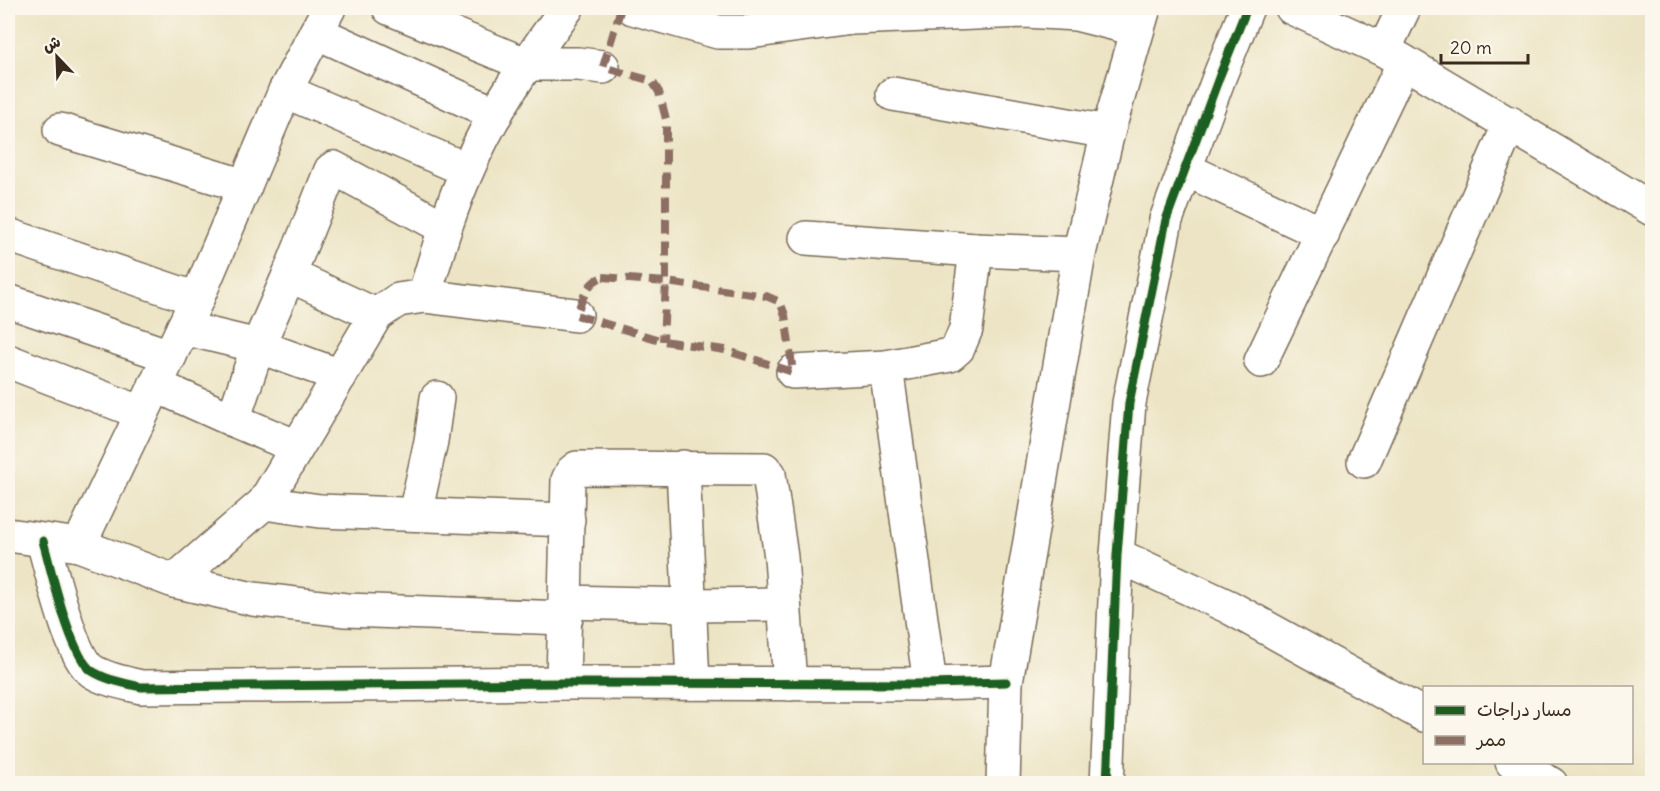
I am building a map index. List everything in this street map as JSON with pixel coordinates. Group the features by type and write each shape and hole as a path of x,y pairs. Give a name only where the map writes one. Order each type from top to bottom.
{"street":[{"path":"389,8 525,64 578,64 603,67"},
{"path":"424,296 445,228 467,170 525,64 567,8"},
{"path":"633,8 718,32 749,32 851,13 1026,11 1140,18 1108,132 1079,254 1006,682 1003,783"},
{"path":"1107,783 1117,555 1129,403 1166,220 1247,8"},
{"path":"1292,8 1394,56 1653,209"},
{"path":"1261,361 1323,234 1394,56 1404,8"},
{"path":"79,546 197,299 285,91 323,20 496,114"},
{"path":"285,91 467,170"},
{"path":"893,94 1108,132"},
{"path":"1364,461 1510,123"},
{"path":"60,130 245,186"},
{"path":"233,420 258,346 331,170 334,168 445,228"},
{"path":"1185,169 1323,234"},
{"path":"8,236 197,299"},
{"path":"806,238 976,250 1079,254"},
{"path":"793,372 886,367 950,355 958,348 966,329 976,250"},
{"path":"289,275 375,315"},
{"path":"174,580 264,503 375,315 398,300 424,296 576,315"},
{"path":"8,301 177,342 258,346 340,376"},
{"path":"8,361 233,420 297,447"},
{"path":"886,367 930,684"},
{"path":"415,514 431,441 437,398"},
{"path":"563,683 568,480 572,472 578,468 683,467 767,471 771,482 790,684"},
{"path":"683,467 693,683"},
{"path":"264,503 320,511 568,520"},
{"path":"8,535 79,546 174,580 253,599 346,610 566,610 784,604"},
{"path":"43,540 70,634 80,657 91,670 141,687 1006,682"},
{"path":"1117,555 1229,607 1423,714"},
{"path":"1516,764 1551,783"}],"marked path":[{"path":"621,8 603,67 652,81 659,92 666,119 666,282 663,341"},
{"path":"603,277 666,282 766,296 780,302 785,315 793,372 725,350 663,341 576,315 589,287 597,279 603,277"}],"cycle path":[{"path":"1107,784 1117,555 1129,403 1166,220 1247,8"},
{"path":"43,541 69,630 84,662 92,671 103,677 141,687 1006,682"}]}
